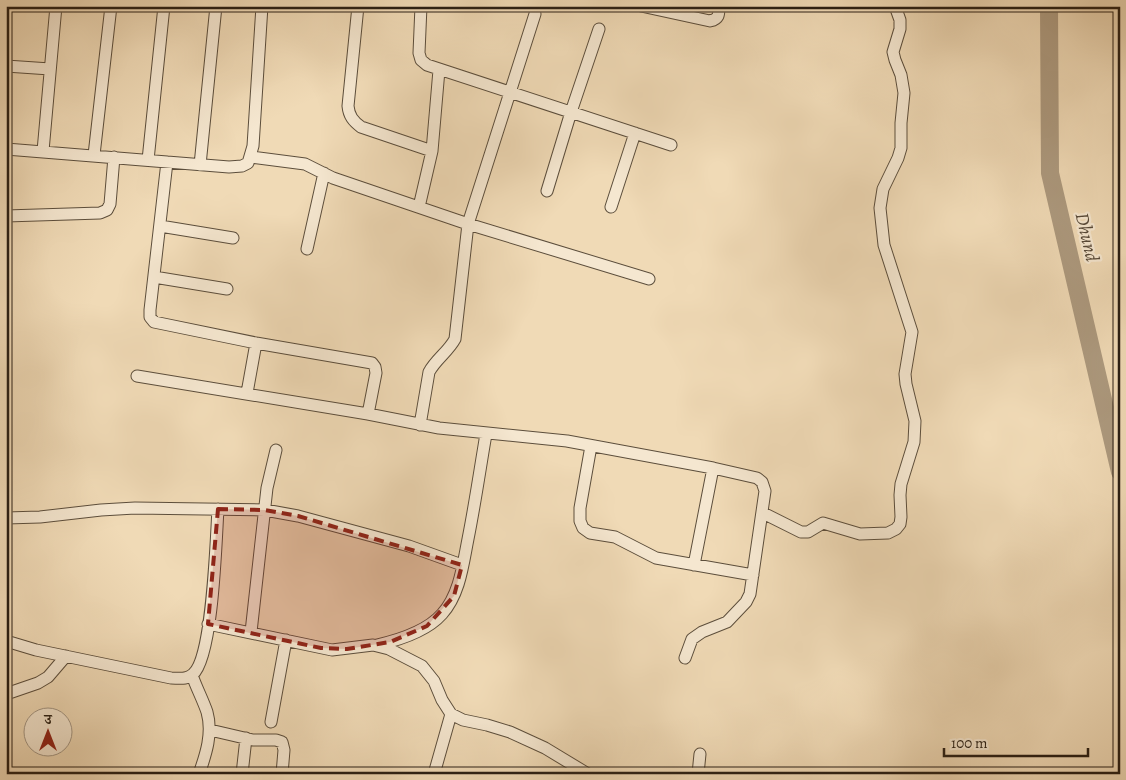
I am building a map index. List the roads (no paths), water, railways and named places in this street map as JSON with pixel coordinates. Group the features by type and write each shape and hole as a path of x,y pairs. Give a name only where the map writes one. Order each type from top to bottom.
{"street":[{"path":"42,151 56,6"},
{"path":"94,155 111,6"},
{"path":"148,160 164,6"},
{"path":"200,165 216,6"},
{"path":"6,149 229,167 242,166 248,163 253,146 262,6"},
{"path":"358,6 348,106 349,113 354,122 362,127 432,151"},
{"path":"421,6 419,53 421,60 427,65 671,145"},
{"path":"641,6 710,21 719,16 719,6"},
{"path":"763,513 801,532 808,532 823,523 860,534 872,535 888,533 896,529 900,524 900,490 914,442 915,430 915,421 905,374 912,332 884,244 880,208 882,190 901,148 904,93 902,75 893,52 900,29 900,20 895,6"},
{"path":"420,425 429,372 455,339 468,224 535,14"},
{"path":"547,191 599,29"},
{"path":"6,66 50,69"},
{"path":"419,207 432,151 439,70"},
{"path":"611,207 635,133"},
{"path":"6,216 100,213 107,210 110,204 114,157"},
{"path":"251,157 296,161 324,173 468,224 649,279"},
{"path":"168,162 150,317 154,322 256,343 372,363 376,373 368,414"},
{"path":"307,250 324,173"},
{"path":"160,226 233,238"},
{"path":"154,277 227,289"},
{"path":"247,393 256,343"},
{"path":"137,376 247,393 420,425 486,434 537,437 713,468 757,478 762,482 765,492 753,575 746,602 728,622 696,635 690,644 685,658"},
{"path":"208,624 332,650 390,642 427,626 442,614 454,596 462,565 486,434"},
{"path":"591,446 580,508 580,520 583,528 590,533 615,537 656,558 753,575"},
{"path":"251,632 268,488 276,450"},
{"path":"694,565 713,468"},
{"path":"6,518 40,517 134,508 265,510 298,516 409,546 462,565"},
{"path":"6,641 36,650 171,678 184,678 192,675 198,668 202,658 208,624 218,509"},
{"path":"272,722 286,640"},
{"path":"373,645 389,649 422,666 434,681 442,700 451,714 463,720 510,732 546,748 588,774"},
{"path":"6,694 38,683 48,677 66,656"},
{"path":"192,675 207,712 210,730 200,774"},
{"path":"434,774 451,714"},
{"path":"210,730 246,738 282,742 284,750 282,774"},
{"path":"242,774 246,738"},
{"path":"698,774 700,754"}],"waterway":[{"name":"Dhund","path":"1049,6 1050,173 1120,472"}]}
